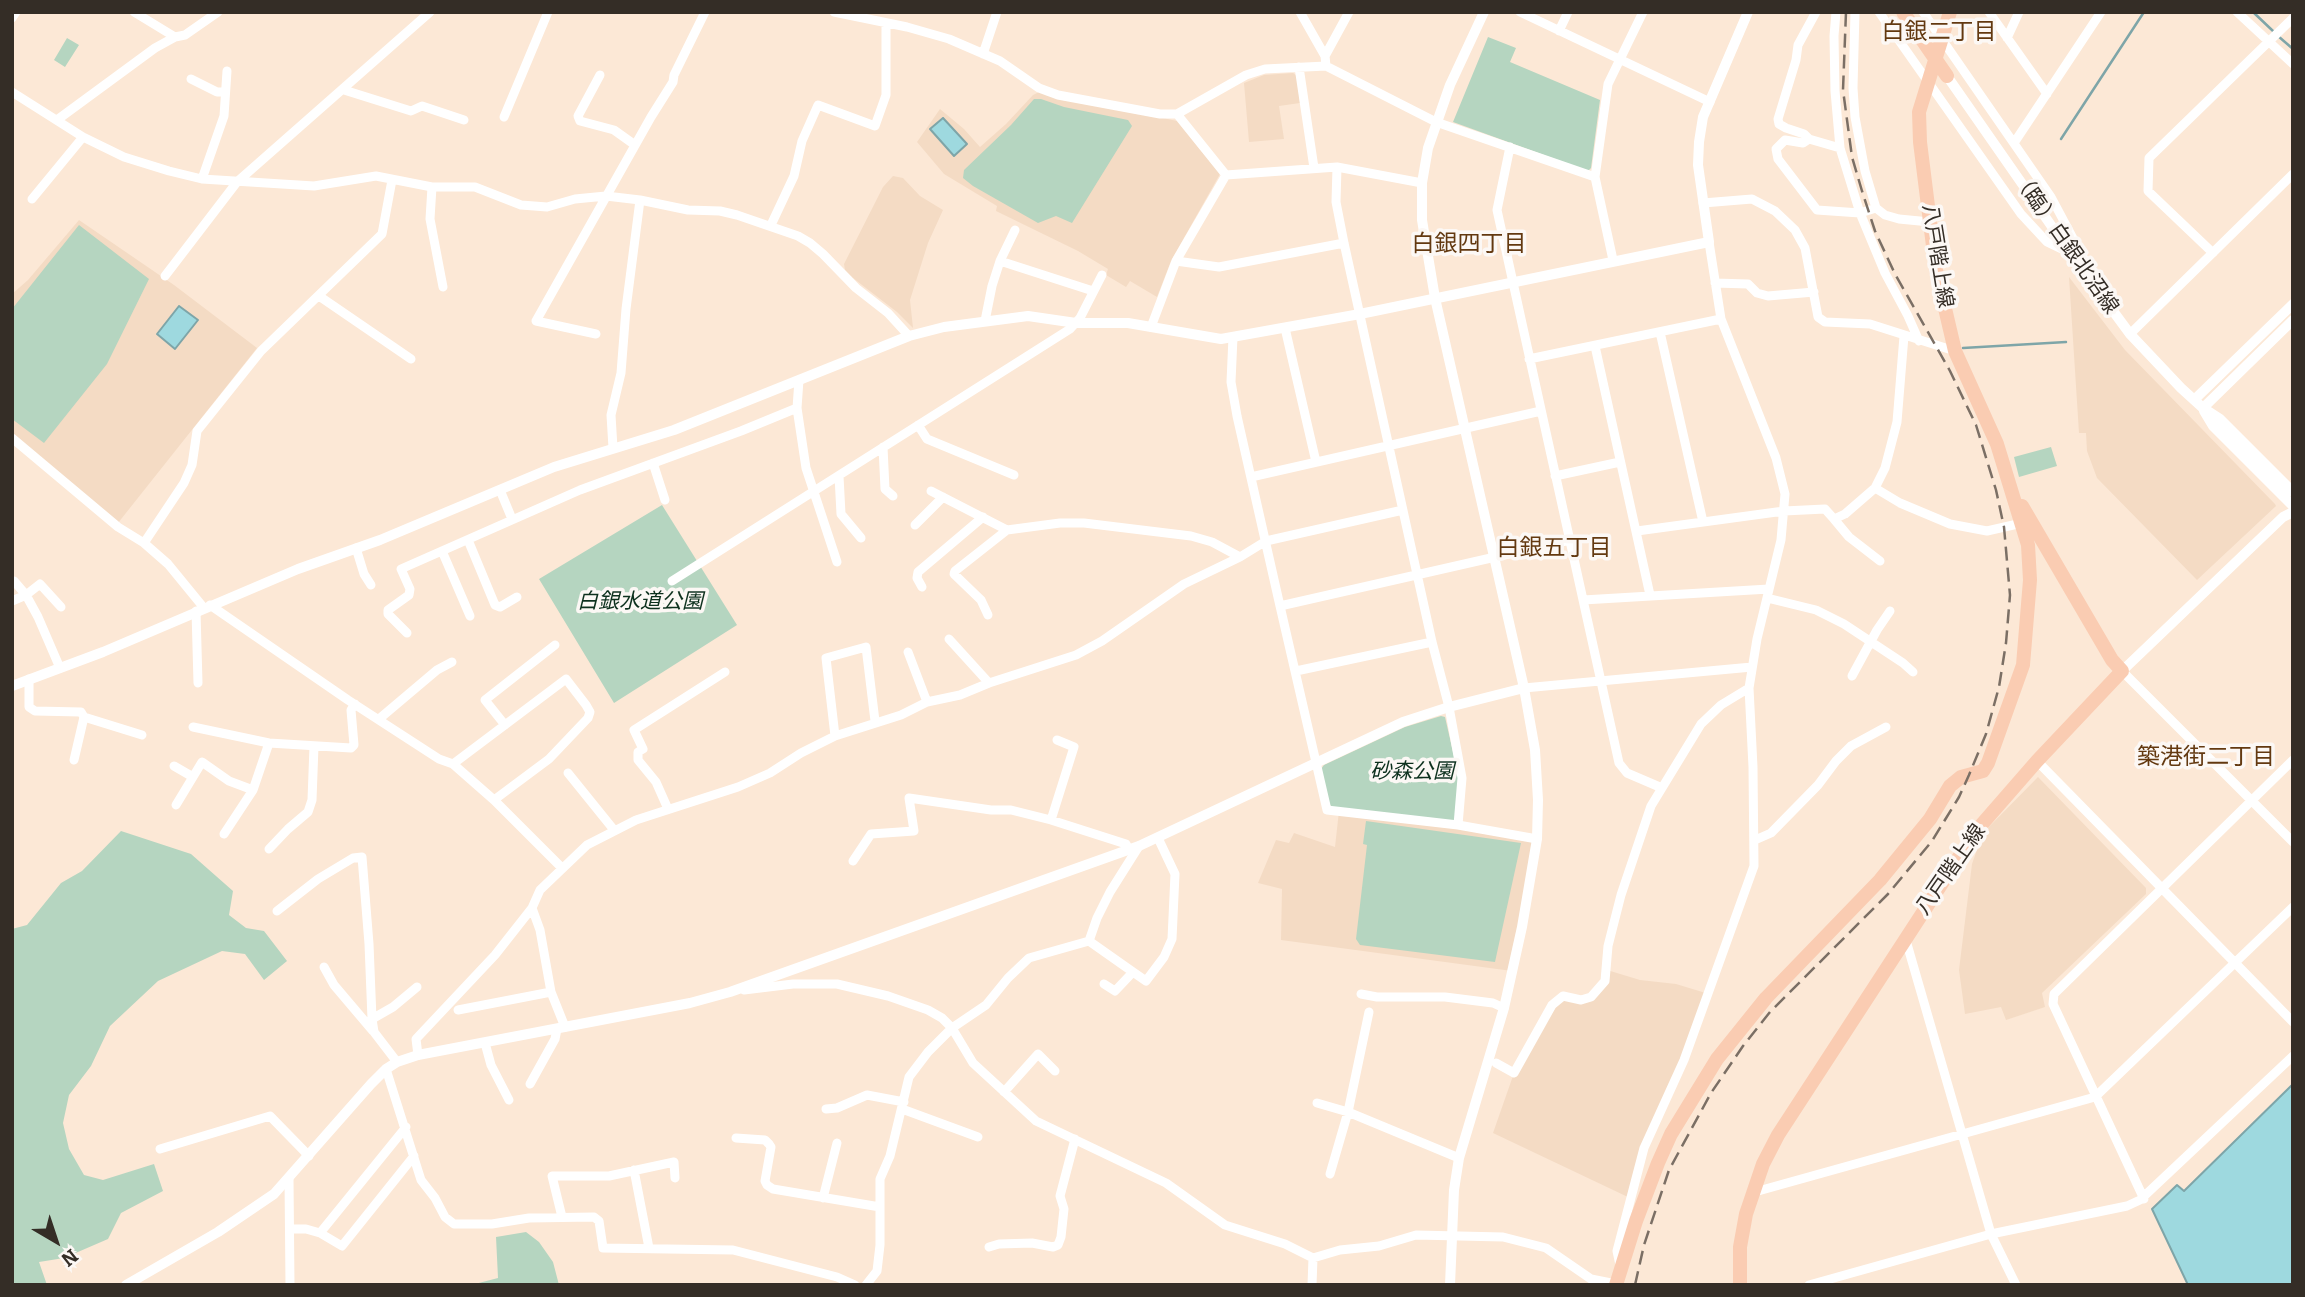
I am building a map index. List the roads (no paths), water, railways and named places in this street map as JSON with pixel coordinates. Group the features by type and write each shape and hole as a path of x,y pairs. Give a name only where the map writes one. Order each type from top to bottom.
{"main road":[{"path":"1903,12 1947,76"},
{"name":"八戸階上線","path":"1618,1280 1658,1163 1671,1134 1717,1059 1766,998 1880,880 1930,819 1950,786 1961,777 1979,773 1988,763 2023,665 2031,580 2028,545 1985,413 1955,351 1936,270 1919,132 1919,112 1950,12"},
{"name":"八戸階上線","path":"1740,1285 1740,1247 1751,1193 1778,1135 1976,831 2037,761 2122,671 2112,660 2035,526 2012,492"}],"street":[{"path":"12,18 16,12"},
{"path":"57,120 174,37 185,34 218,12"},
{"path":"165,276 237,182 430,12"},
{"path":"504,117 548,12"},
{"path":"596,334 536,321 673,82 705,12"},
{"path":"834,12 949,39 1000,61 1039,88 1058,95 1160,114 1177,114 1246,75 1265,69 1299,67 1326,61"},
{"path":"983,54 997,12"},
{"path":"1300,12 1326,61 1436,121 1595,177"},
{"path":"1326,61 1349,12"},
{"path":"1450,1285 1454,1190 1459,1158 1504,1008 1522,928 1536,839 1538,800 1535,750 1524,688 1435,298 1422,220 1422,183 1436,121 1484,12"},
{"path":"1520,12 1710,102"},
{"path":"1559,31 1568,12"},
{"path":"1612,260 1595,177 1608,84 1643,12"},
{"path":"730,992 793,985 837,984 888,996 928,1010 952,1028 973,1063 1036,1121 1166,1183 1225,1225 1284,1244 1313,1258 1340,1250 1379,1246 1416,1235 1494,1236 1522,1240 1546,1248 1591,1279 1618,1280 1617,1251 1644,1148 1684,1060 1754,866 1749,688 1781,540 1785,494 1776,458 1721,319 1698,165 1703,117 1748,12"},
{"path":"1816,12 1798,45 1778,119 1786,128 1804,134 1809,139 1840,148"},
{"path":"1836,12 1835,91 1840,148 1860,213 1885,273 1923,342"},
{"path":"1855,12 1855,117 1865,171 1876,208 1885,215 1899,219 1930,222"},
{"path":"1880,12 2021,214 2046,242 2071,254"},
{"path":"1923,12 2051,197 2107,304"},
{"path":"1989,12 2047,94"},
{"path":"2007,38 2019,12"},
{"path":"2014,143 2101,12"},
{"path":"2236,12 2293,64"},
{"path":"136,13 174,37"},
{"path":"2213,253 2148,191 2149,158 2293,18"},
{"path":"771,225 794,176 802,141 818,105 875,126 886,95 886,23"},
{"path":"1299,67 1314,168"},
{"path":"202,178 224,116 227,71"},
{"path":"600,75 578,117 580,121 614,130 635,145"},
{"name":"（臨）白銀北沼線","path":"1947,76 2130,334 2203,408 2213,426 2291,505"},
{"path":"191,79 218,92 225,92"},
{"path":"344,90 411,111 422,106 464,120"},
{"path":"12,92 83,137 124,157 202,178 314,186 376,177 432,187 475,187 521,205 547,206 575,199 606,196 688,210 720,211 771,225 798,236 823,254 856,288 888,313 909,336"},
{"path":"1177,114 1226,176"},
{"path":"32,200 83,137"},
{"path":"1809,139 1803,143 1786,140 1776,149 1777,159 1817,210 1860,213 1876,208"},
{"path":"1510,147 1497,210 1619,763 1628,772 1662,788"},
{"path":"1226,176 1337,167 1422,183"},
{"path":"1337,167 1336,202 1344,243 1432,642 1449,707 1462,778 1458,825"},
{"path":"2130,334 2293,174"},
{"path":"1151,327 1176,261 1226,176"},
{"path":"144,543 184,483 192,465 197,431 261,351 382,234 392,180"},
{"path":"432,187 430,219 443,287"},
{"path":"1703,203 1752,199 1775,211 1795,230 1805,248 1818,317 1825,322 1870,324 1955,351"},
{"path":"613,447 611,415 621,373 640,200"},
{"path":"985,321 1000,261 1015,230"},
{"path":"12,686 103,652 298,569 554,467 674,430 909,336 944,327 1028,316 1076,323 1128,323 1221,339 1360,314 1709,242"},
{"path":"1176,261 1219,267 1344,243"},
{"path":"1000,261 1093,290"},
{"path":"672,581 1070,329 1076,323 1102,275"},
{"path":"1715,283 1748,285 1757,293 1768,296 1814,292"},
{"path":"319,296 411,359"},
{"path":"2203,408 2287,324 2293,304"},
{"path":"1529,359 1721,319"},
{"path":"2194,400 2287,324"},
{"path":"1285,328 1316,462"},
{"path":"1660,332 1703,522"},
{"path":"1834,519 1845,514 1875,488 1885,468 1898,422 1905,336"},
{"path":"1233,337 1231,382 1327,810 1458,825 1536,839"},
{"path":"1595,346 1650,595"},
{"path":"799,380 797,408 806,468 837,562"},
{"path":"407,633 388,614 388,610 409,596 410,589 401,569 580,490 797,408"},
{"path":"1251,477 1541,411"},
{"path":"918,425 927,439 1014,475"},
{"path":"12,438 118,527 144,543 168,564 203,608 439,759 453,764 494,800 562,868"},
{"path":"883,447 885,489 893,496"},
{"path":"1555,476 1620,462"},
{"path":"653,463 665,500"},
{"path":"839,475 841,514 861,538"},
{"path":"1875,488 1900,503 1950,524 1987,531 2022,523"},
{"path":"500,490 512,519"},
{"path":"931,491 1007,530"},
{"path":"915,525 943,497"},
{"path":"2291,505 2122,671 2293,842"},
{"path":"1637,531 1784,511 1825,509 1849,537 1880,561"},
{"path":"418,1055 416,1039 488,963 532,908 540,890 587,845 614,830 749,782 835,736 901,715 927,702 960,695 1088,649 1184,584 1266,541 1403,510"},
{"path":"922,587 917,579 918,572 983,517"},
{"path":"988,615 981,600 954,574 1007,530 1084,523 1191,536 1212,542 1240,557"},
{"path":"468,540 495,605 500,607 517,597"},
{"path":"1280,606 1570,540"},
{"path":"356,548 364,574 371,585"},
{"path":"442,551 470,616"},
{"path":"14,581 26,595 60,668"},
{"path":"12,601 26,595 40,584 61,607"},
{"path":"1583,600 1650,595 1768,594 1816,610 1870,641 1913,672"},
{"path":"198,684 203,608"},
{"path":"1852,676 1870,641 1890,611"},
{"path":"949,639 989,683"},
{"path":"1296,671 1432,642"},
{"path":"505,726 485,700 555,645"},
{"path":"835,736 826,659 866,647 875,722"},
{"path":"908,652 927,702"},
{"path":"379,719 437,670 452,662"},
{"path":"126,1285 218,1232 274,1194 386,1069 397,1062 418,1055 690,1003 730,992 1134,848 1315,761 1403,722 1449,707 1524,688 1752,667"},
{"path":"668,809 656,782 638,760 638,752 643,749 634,730 725,672"},
{"path":"29,679 29,707 35,711 81,712 84,717 142,735"},
{"path":"453,764 566,680 590,712 582,725 549,759 494,800"},
{"path":"1496,1063 1514,1073 1552,1005 1563,996 1581,1000 1591,997 1605,981 1608,946 1621,895 1651,806 1701,724 1721,705 1749,688"},
{"path":"193,727 269,743 351,748 354,745 351,710 355,704"},
{"path":"74,760 84,717"},
{"path":"1755,840 1771,833 1818,785 1851,746 1886,727"},
{"path":"1051,820 1074,747 1057,740"},
{"path":"224,834 253,790 269,743"},
{"path":"269,849 309,812 313,800 314,746"},
{"path":"2144,1199 2053,1004 2054,994 2293,760"},
{"path":"2037,761 2293,1023"},
{"path":"176,805 202,762 229,781 253,790"},
{"path":"174,765 193,777"},
{"path":"568,773 614,830"},
{"path":"853,861 871,834 914,831 909,798 991,810 1011,810 1051,820 1134,848"},
{"path":"1089,941 1146,981 1164,957 1172,939 1175,873 1158,838"},
{"path":"1089,941 1097,918 1134,848"},
{"path":"277,911 318,878 353,858 362,857 374,1032"},
{"path":"1751,1193 2095,1097 2293,906"},
{"path":"530,1084 561,1028 551,992 540,930 532,908"},
{"path":"1905,937 1991,1234 2016,1285"},
{"path":"866,1285 877,1271 880,1245 880,1179 890,1156 909,1077 928,1052 952,1028 986,1005 1029,958 1089,941"},
{"path":"324,967 334,985 397,1062"},
{"path":"1104,984 1115,991 1133,972"},
{"path":"372,1019 393,1007 417,987"},
{"path":"458,1010 551,992"},
{"path":"1361,994 1377,997 1445,997 1493,1003 1504,1008"},
{"path":"1330,1174 1348,1112 1369,1012"},
{"path":"485,1042 491,1065 509,1100"},
{"path":"1004,1092 1038,1054 1055,1071"},
{"path":"1809,1285 1991,1234 2127,1206 2144,1199 2293,1056"},
{"path":"386,1069 421,1180 445,1217 453,1224 492,1223 528,1218 594,1217 599,1221 603,1248 733,1250 837,1277 855,1285"},
{"path":"826,1110 867,1096 903,1106 978,1137"},
{"path":"1317,1103 1348,1112 1459,1158"},
{"path":"160,1149 270,1116 309,1156"},
{"path":"320,1233 406,1128"},
{"path":"736,1138 765,1140 769,1143 771,1147 765,1181 773,1189 880,1207"},
{"path":"989,1247 999,1244 1058,1245 1064,1209 1060,1196 1075,1139"},
{"path":"823,1198 837,1143"},
{"path":"290,1229 306,1229 320,1233 342,1246 414,1156"},
{"path":"562,1217 552,1176 609,1176 674,1162 675,1178"},
{"path":"634,1170 649,1248"},
{"path":"289,1179 290,1285"},
{"path":"1312,1285 1313,1258"}],"water":[{"path":"943,118 967,144 954,156 930,129"},
{"path":"179,306 198,320 175,349 157,334"},
{"path":"2293,1084 2293,1285 2188,1285 2152,1209 2177,1185 2184,1191"}],"waterway":[{"path":"2061,139 2144,12"},
{"path":"2253,12 2273,31"},
{"path":"2278,36 2293,49"},
{"path":"1963,348 2066,342"}],"railway":[{"path":"1635,1285 1644,1245 1669,1170 1711,1093 1770,1012 1888,894 1932,841 1969,775 1986,734 1999,687 2010,595 2004,527 1996,490 1976,425 1950,371 1895,274 1875,231 1862,191 1852,157 1843,90 1846,12"}],"district":[{"name":"白銀二丁目","path":"1939,33"},
{"name":"白銀四丁目","path":"1469,245"},
{"name":"白銀五丁目","path":"1554,549"},
{"name":"築港街二丁目","path":"2206,758"}],"park label":[{"name":"白銀水道公園","path":"640,602"},
{"name":"砂森公園","path":"1412,772"}]}
